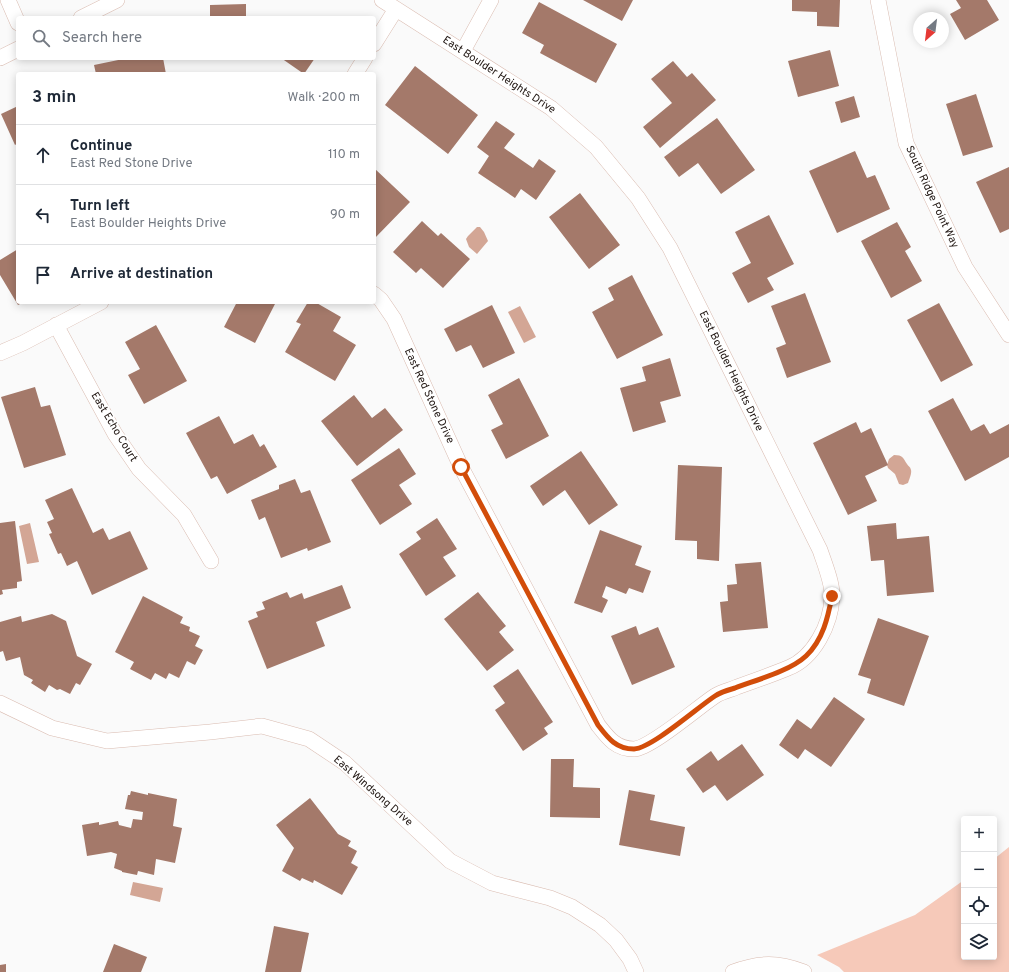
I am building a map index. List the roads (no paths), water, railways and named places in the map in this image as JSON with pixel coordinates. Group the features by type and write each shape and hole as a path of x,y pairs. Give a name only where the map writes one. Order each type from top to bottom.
{"street":[{"path":"8,0 16,18"},
{"path":"85,16 117,0"},
{"name":"East Boulder Heights Drive","path":"382,0 551,108 596,147 638,198 673,255 820,550 832,596 828,618 819,640 806,656 790,667 716,694 654,741 636,749 623,747"},
{"path":"463,51 491,0"},
{"name":"South Ridge Point Way","path":"878,0 906,143 965,267 1009,335"},
{"path":"376,41 396,9"},
{"path":"0,58 16,50"},
{"path":"356,72 364,60"},
{"name":"East Red Stone Drive","path":"376,296 381,300 394,319 461,467 598,725 611,742 623,747"},
{"path":"0,353 23,343 97,304"},
{"name":"East Echo Court","path":"56,325 115,434 139,468 184,515 211,561"},
{"name":"East Windsong Drive","path":"0,703 52,728 107,742 262,726 309,739 345,763 450,861 492,883 550,898 572,907 600,925 616,940 630,959 636,972"},
{"path":"733,972 764,964 787,966 804,972"}]}
